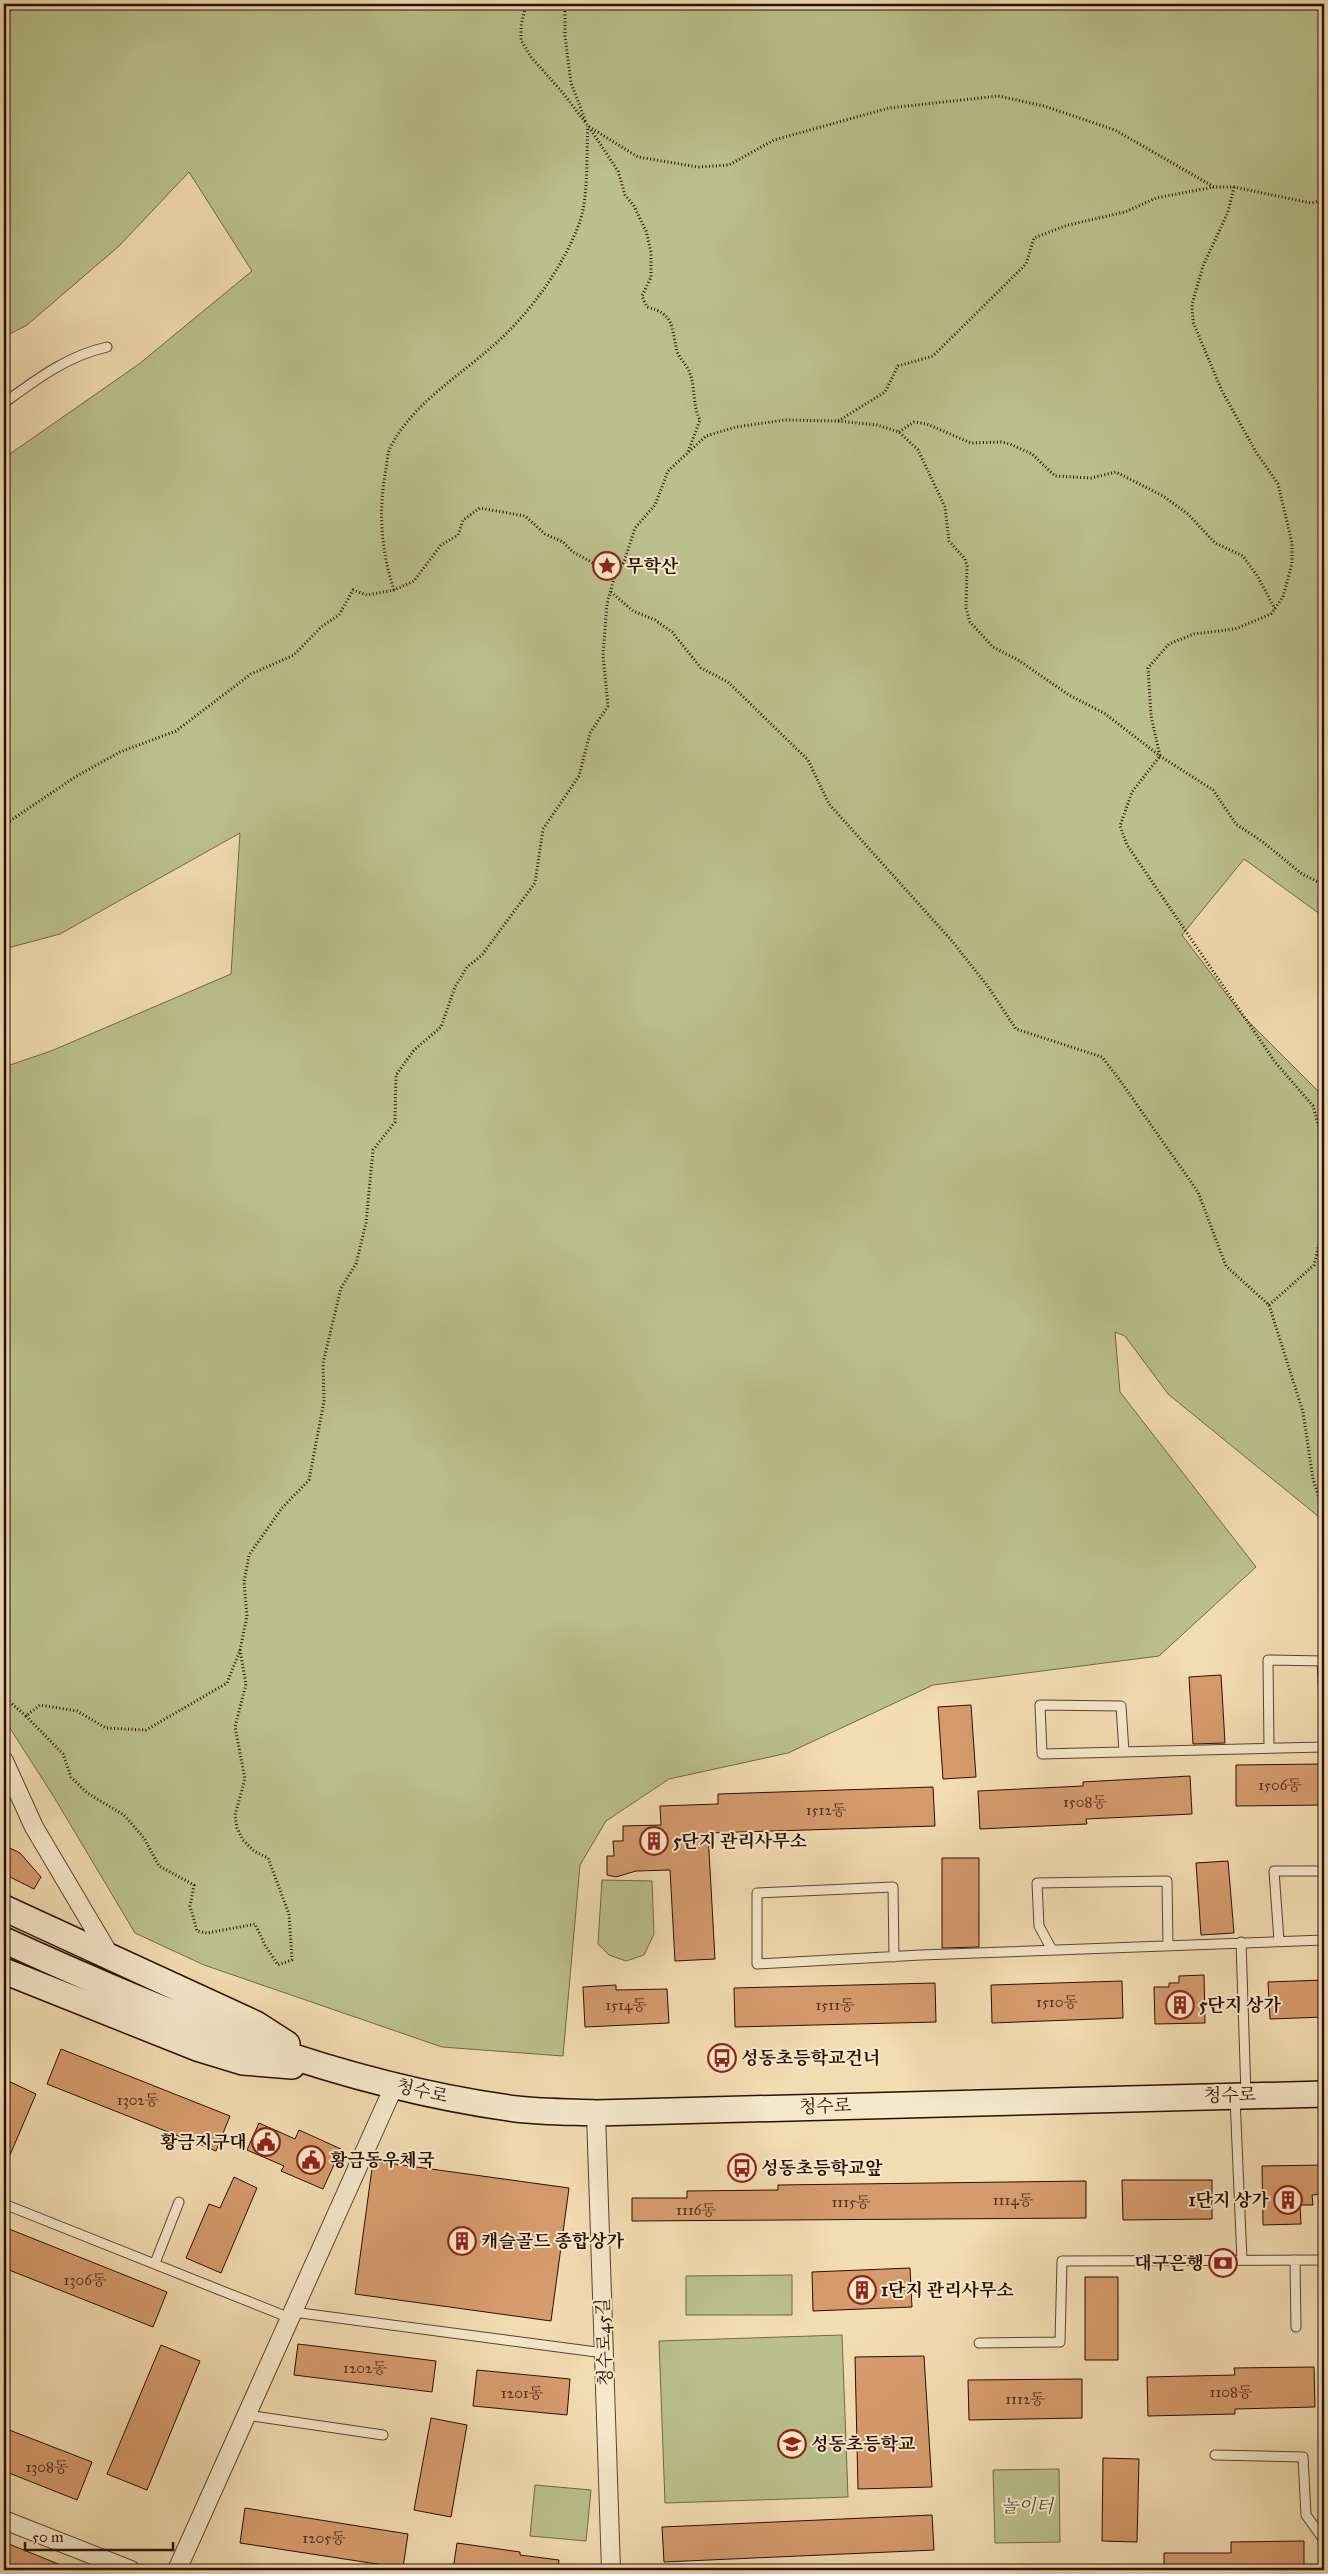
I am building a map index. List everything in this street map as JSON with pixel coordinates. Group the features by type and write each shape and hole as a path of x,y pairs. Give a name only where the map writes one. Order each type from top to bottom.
{"main road":[{"name":"청수로","path":"4,1908 256,2024 330,2070"},
{"name":"청수로","path":"4,1940 91,1979 201,2024 330,2070"},
{"name":"청수로","path":"4,1971 197,2048 243,2062 330,2070 518,2109 596,2113 1324,2094"}],"street":[{"path":"4,1761 34,1826 112,1959"},
{"path":"177,2570 395,2084"},
{"name":"청수로45길","path":"596,2113 612,2570"},
{"path":"4,2520 131,2570"}],"lane":[{"path":"4,403 39,378 82,353 107,347"},
{"path":"1269,1748 1268,1660 1323,1661 1324,1702"},
{"path":"1124,1752 1121,1706 1040,1705 1042,1754 1124,1752 1269,1748 1324,1747"},
{"path":"1278,1941 1274,1871 1324,1871"},
{"path":"1052,1950 1039,1926 1037,1883 1167,1881 1168,1945"},
{"path":"894,1957 893,1887 757,1892 757,1964 1168,1945 1324,1940"},
{"path":"1241,1942 1242,2260"},
{"path":"155,2263 179,2202"},
{"path":"4,2204 292,2315 604,2353"},
{"path":"1295,2260 1296,2327"},
{"path":"979,2343 1060,2342 1062,2261 1324,2260"},
{"path":"246,2415 383,2435"},
{"path":"1215,2455 1303,2457 1306,2515 1324,2540"}],"path":[{"path":"526,4 521,26 521,40 531,57 563,93 618,171 625,195 634,206 646,231 651,252 651,277 642,296 647,307 660,310 672,323 678,353 689,372 695,398 694,409 700,420 688,452"},
{"path":"394,590 380,525 382,490 390,450 412,414 496,343 531,306 558,265 579,223 585,186 588,127 571,83 565,36 565,4"},
{"path":"588,127 638,157 698,166 730,165 774,140 889,108 998,96 1044,106 1115,130 1214,186"},
{"path":"838,421 884,392 898,366 933,356 1026,264 1034,238 1068,224 1125,212 1156,198 1214,186 1234,187 1311,203 1324,200"},
{"path":"1160,756 1151,716 1148,668 1169,644 1194,634 1235,629 1271,614 1283,596 1292,564 1292,543 1278,484 1256,452 1222,391 1193,322 1192,304 1203,266 1228,212 1234,187"},
{"path":"26,1716 40,1705 77,1711 106,1728 146,1730 227,1683 240,1650 247,1616 244,1582 249,1555 282,1508 310,1480 324,1401 324,1363 342,1288 356,1264 366,1223 374,1150 395,1122 396,1075 414,1050 441,1027 455,987 463,974 482,955 535,883 543,829 579,776 590,733 608,706 602,656 610,592 615,575 624,562 635,528 655,505 668,471 706,436 736,427 785,420 838,421 877,426 899,432 918,450 927,465 945,507 950,541 965,559 967,566 966,608 970,622 993,647 1018,660 1069,695 1104,713 1160,756 1213,790 1236,824 1264,842 1302,874 1324,885"},
{"path":"899,432 914,422 926,424 971,443 1001,442 1032,454 1054,476 1091,478 1116,472 1163,496 1188,514 1215,543 1243,556 1258,577 1275,609"},
{"path":"4,825 16,815 90,768 120,752 176,731 251,674 294,655 321,627 339,614 353,590 367,595 394,590 414,581 441,545 458,535 463,520 480,508 525,516 545,534 563,542 573,552 615,575"},
{"path":"610,592 633,612 656,620 672,632 701,668 728,682 808,760 829,804 952,941 989,988 1016,1029 1102,1057 1198,1192 1226,1266 1269,1304 1303,1412 1312,1479 1324,1514"},
{"path":"1160,756 1132,792 1120,826 1127,845 1276,1062 1313,1106 1324,1146"},
{"path":"1269,1304 1314,1265 1324,1224"},
{"path":"4,1697 26,1716 63,1754 72,1777 87,1793 124,1815 144,1838 159,1866 194,1885 190,1906 197,1931 207,1933 255,1924 265,1945 278,1965 292,1960 289,1914 285,1898 268,1858 254,1851 243,1840 237,1828 235,1815 245,1779 235,1727 246,1684 240,1650"}],"green space":[{"path":"4,4 1324,4 1324,917 1244,859 1182,935 1242,1015 1324,1097 1324,1521 1168,1394 1125,1336 1115,1332 1120,1392 1256,1567 1159,1656 933,1685 788,1753 669,1779 606,1821 580,1865 563,2056 442,2047 204,1965 135,1933 54,1797 4,1719 4,1067 51,1051 231,974 240,833 60,934 4,949 4,458 139,364 252,271 189,172 119,246 27,325 4,337"},
{"path":"602,1880 652,1881 654,1934 644,1955 626,1961 609,1955 598,1944"},
{"path":"792,2275 792,2315 686,2315 686,2276"},
{"path":"842,2335 848,2497 665,2503 659,2341"},
{"name":"놀이터","path":"1059,2469 1060,2542 995,2543 993,2470"},
{"path":"535,2485 591,2490 586,2541 530,2536"}],"building":[{"path":"1221,1675 1225,1743 1193,1744 1189,1677"},
{"path":"971,1705 976,1777 943,1779 938,1707"},
{"path":"1324,1764 1324,1805 1236,1806 1236,1765"},
{"path":"1190,1776 1192,1814 1086,1819 1087,1824 980,1829 978,1791 1083,1786 1083,1782"},
{"path":"933,1787 935,1826 708,1833 715,1959 675,1961 670,1870 636,1871 616,1877 607,1875 607,1856 614,1856 613,1841 623,1841 623,1826 661,1825 660,1806 718,1804 718,1794"},
{"path":"4,1845 20,1853 41,1877 34,1889 4,1874"},
{"path":"942,1858 979,1858 979,1947 942,1948"},
{"path":"1228,1861 1234,1933 1201,1935 1196,1863"},
{"name":"5단지 상가","path":"1204,1975 1205,2023 1155,2024 1154,1987 1169,1987 1169,1983 1179,1983 1179,1976"},
{"path":"1324,1980 1324,2017 1270,2019 1268,1982"},
{"path":"1122,1981 1123,2018 992,2023 991,1985"},
{"path":"935,1983 936,2022 735,2027 734,1988"},
{"path":"616,1985 616,1990 667,1989 669,2023 585,2027 583,1987"},
{"path":"61,2049 230,2116 216,2151 47,2084"},
{"path":"4,2079 36,2094 4,2169"},
{"name":"황금동우체국","path":"259,2123 295,2139 299,2130 341,2149 323,2189 281,2171 284,2166 247,2150"},
{"name":"캐슬골드 종합상가","path":"373,2161 569,2188 551,2321 355,2294"},
{"name":"1단지 상가","path":"1324,2165 1324,2194 1312,2195 1313,2205 1300,2205 1301,2224 1263,2225 1262,2166"},
{"path":"234,2177 257,2188 221,2273 186,2258 209,2204 220,2208"},
{"path":"1122,2180 1212,2180 1212,2219 1123,2220"},
{"path":"1086,2181 1086,2218 632,2221 632,2198 687,2198 687,2191 778,2190 778,2185"},
{"path":"4,2227 167,2292 153,2327 4,2268"},
{"name":"1단지 관리사무소","path":"910,2268 912,2307 813,2311 812,2272"},
{"path":"1085,2277 1118,2277 1118,2360 1085,2360"},
{"path":"298,2344 436,2361 432,2392 294,2375"},
{"path":"161,2345 200,2361 147,2490 107,2474"},
{"path":"924,2356 932,2487 858,2489 855,2357"},
{"path":"1314,2367 1315,2407 1235,2409 1235,2414 1148,2416 1147,2377 1235,2375 1234,2368"},
{"path":"477,2370 570,2379 567,2415 473,2406"},
{"path":"1082,2379 1082,2418 969,2420 968,2380"},
{"path":"431,2418 467,2425 451,2517 414,2510"},
{"path":"4,2428 92,2462 77,2500 4,2471"},
{"path":"1103,2458 1139,2459 1137,2542 1102,2541"},
{"path":"245,2508 408,2534 403,2568 240,2543"},
{"path":"932,2515 934,2550 664,2562 662,2527"},
{"path":"1304,2541 1304,2570 1164,2570 1164,2553 1231,2553 1231,2542"},
{"path":"4,2542 73,2570 4,2570"},
{"path":"457,2543 559,2560 558,2570 453,2570"}],"place":[{"name":"무학산","path":"607,566"},
{"name":"5단지 관리사무소","path":"654,1841"},
{"name":"5단지 상가","path":"1180,2005"},
{"name":"성동초등학교건너","path":"722,2058"},
{"name":"황금지구대","path":"266,2142"},
{"name":"황금동우체국","path":"311,2160"},
{"name":"성동초등학교앞","path":"742,2168"},
{"name":"1단지 상가","path":"1288,2200"},
{"name":"캐슬골드 종합상가","path":"462,2241"},
{"name":"대구은행","path":"1223,2263"},
{"name":"1단지 관리사무소","path":"862,2290"},
{"name":"성동초등학교","path":"792,2444"}]}
